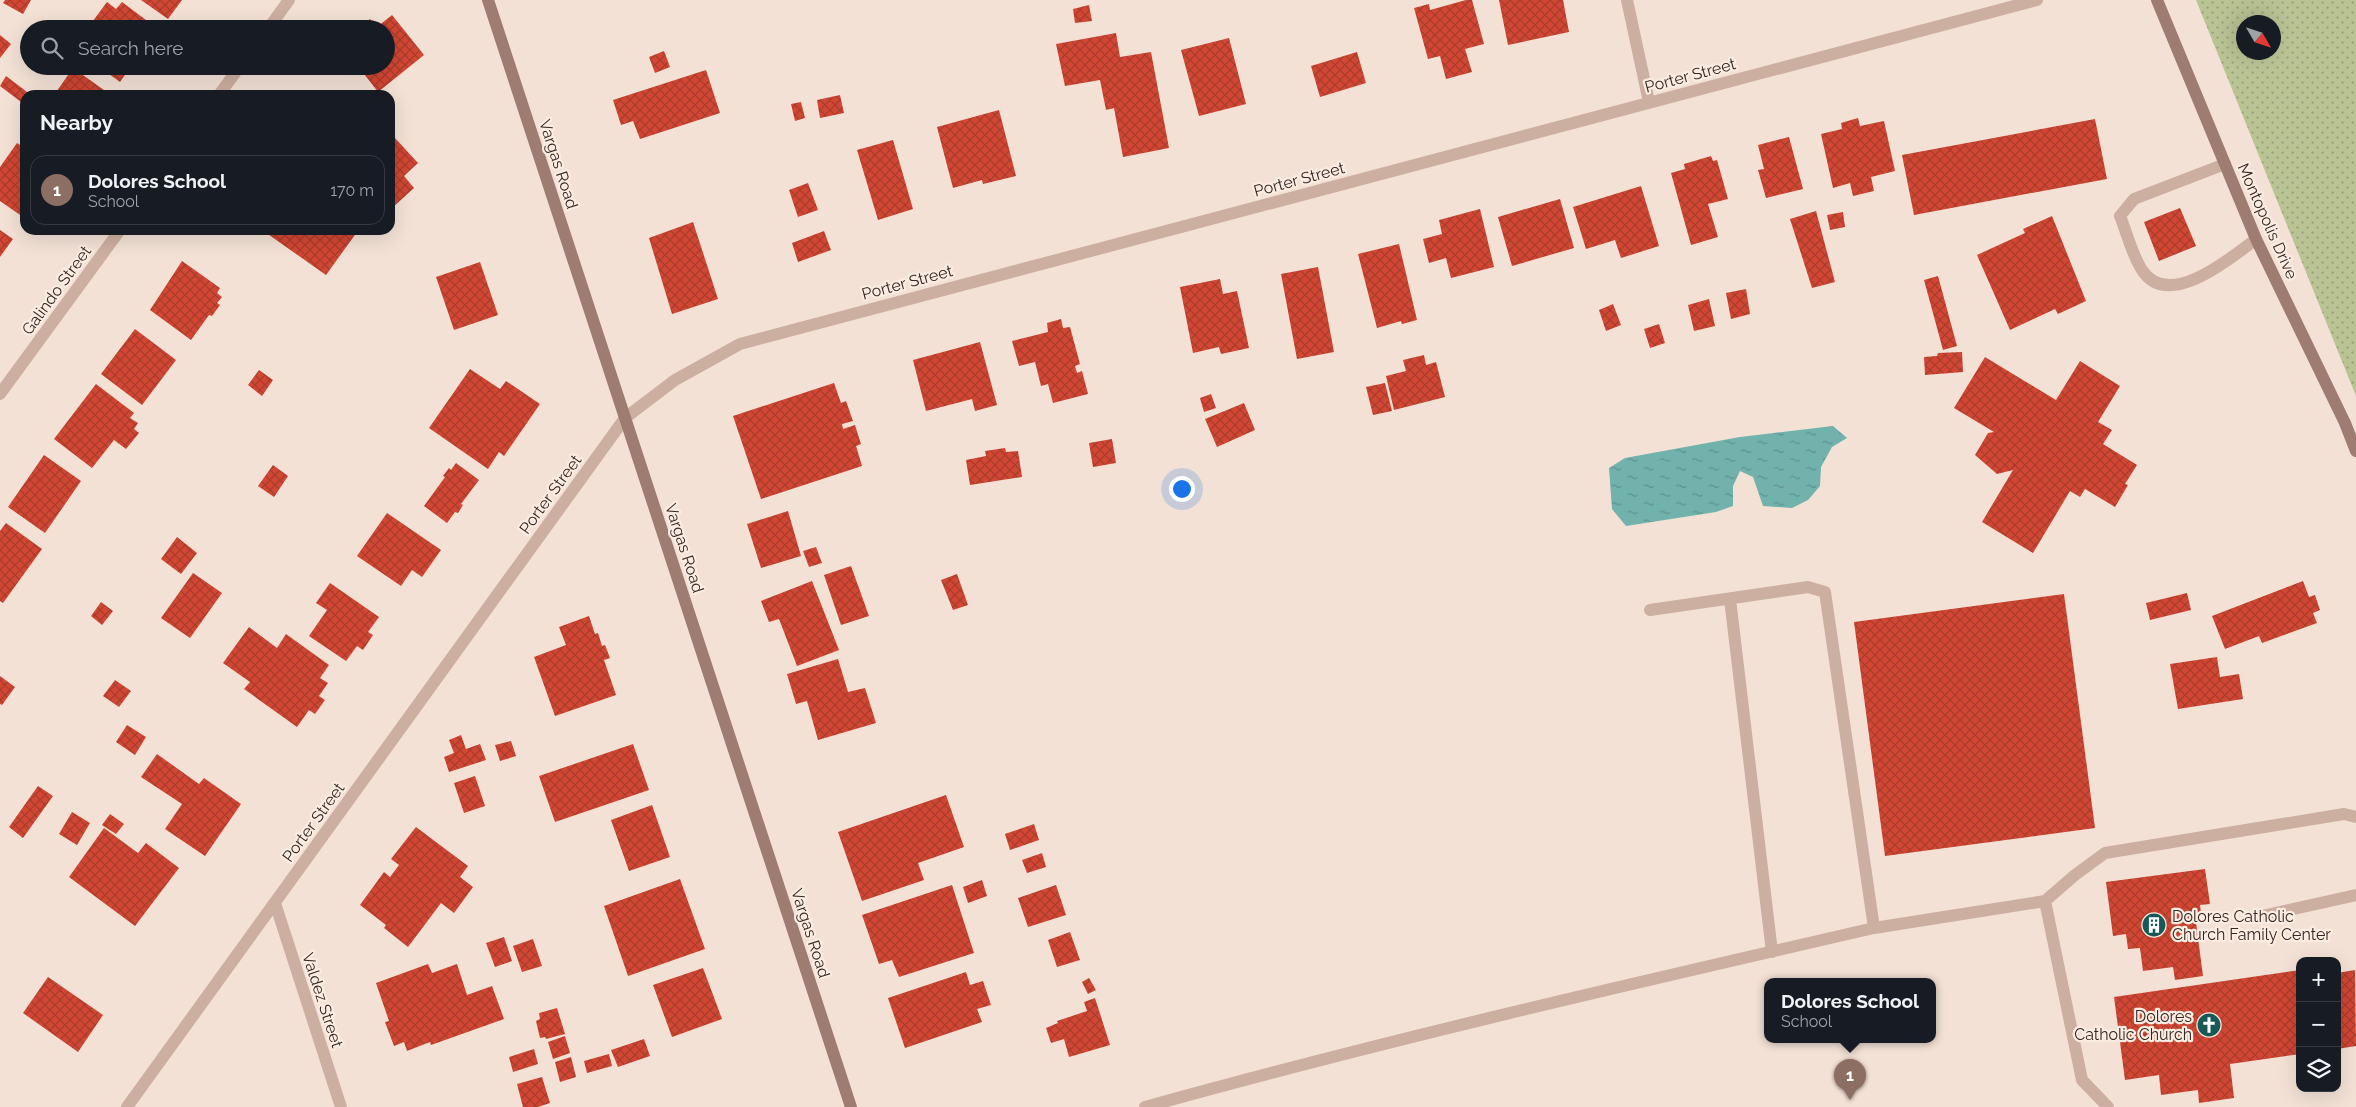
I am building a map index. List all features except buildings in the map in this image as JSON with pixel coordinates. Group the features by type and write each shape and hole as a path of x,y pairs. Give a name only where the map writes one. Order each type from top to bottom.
{"street":[{"path":"275,20 289,0"},
{"name":"Vargas Road","path":"488,0 851,1107"},
{"path":"1627,0 1649,102"},
{"name":"Porter Street","path":"127,1107 625,418 675,380 740,344 2037,0"},
{"name":"Montopolis Drive","path":"2157,0 2256,239 2356,451"},
{"path":"223,90 233,75"},
{"path":"2225,164 2134,199 2120,216 2142,271 2158,284 2178,285 2213,271 2256,239"},
{"name":"Galindo Street","path":"0,394 116,235"},
{"path":"1650,610 1808,588 1825,592 1874,928"},
{"path":"1730,599 1772,952"},
{"path":"1145,1107 1310,1061 1874,928 2045,901 2075,875 2105,853 2344,814 2356,817"},
{"path":"2258,917 2356,895"},
{"path":"2045,901 2082,1080 2108,1107"},
{"name":"Valdez Street","path":"275,903 341,1107"}],"green space":[{"path":"2196,0 2356,0 2356,396"}],"water":[{"path":"1833,426 1847,438 1832,447 1821,467 1820,486 1808,500 1792,508 1763,506 1753,477 1740,471 1733,486 1733,506 1716,512 1626,526 1612,509 1609,468 1625,458 1740,437"}],"place":[{"name":"Dolores Catholic Church Family Center","path":"2154,925"},
{"name":"Dolores Catholic Church","path":"2209,1025"},
{"name":"Dolores School","path":"1850,1100"}]}
